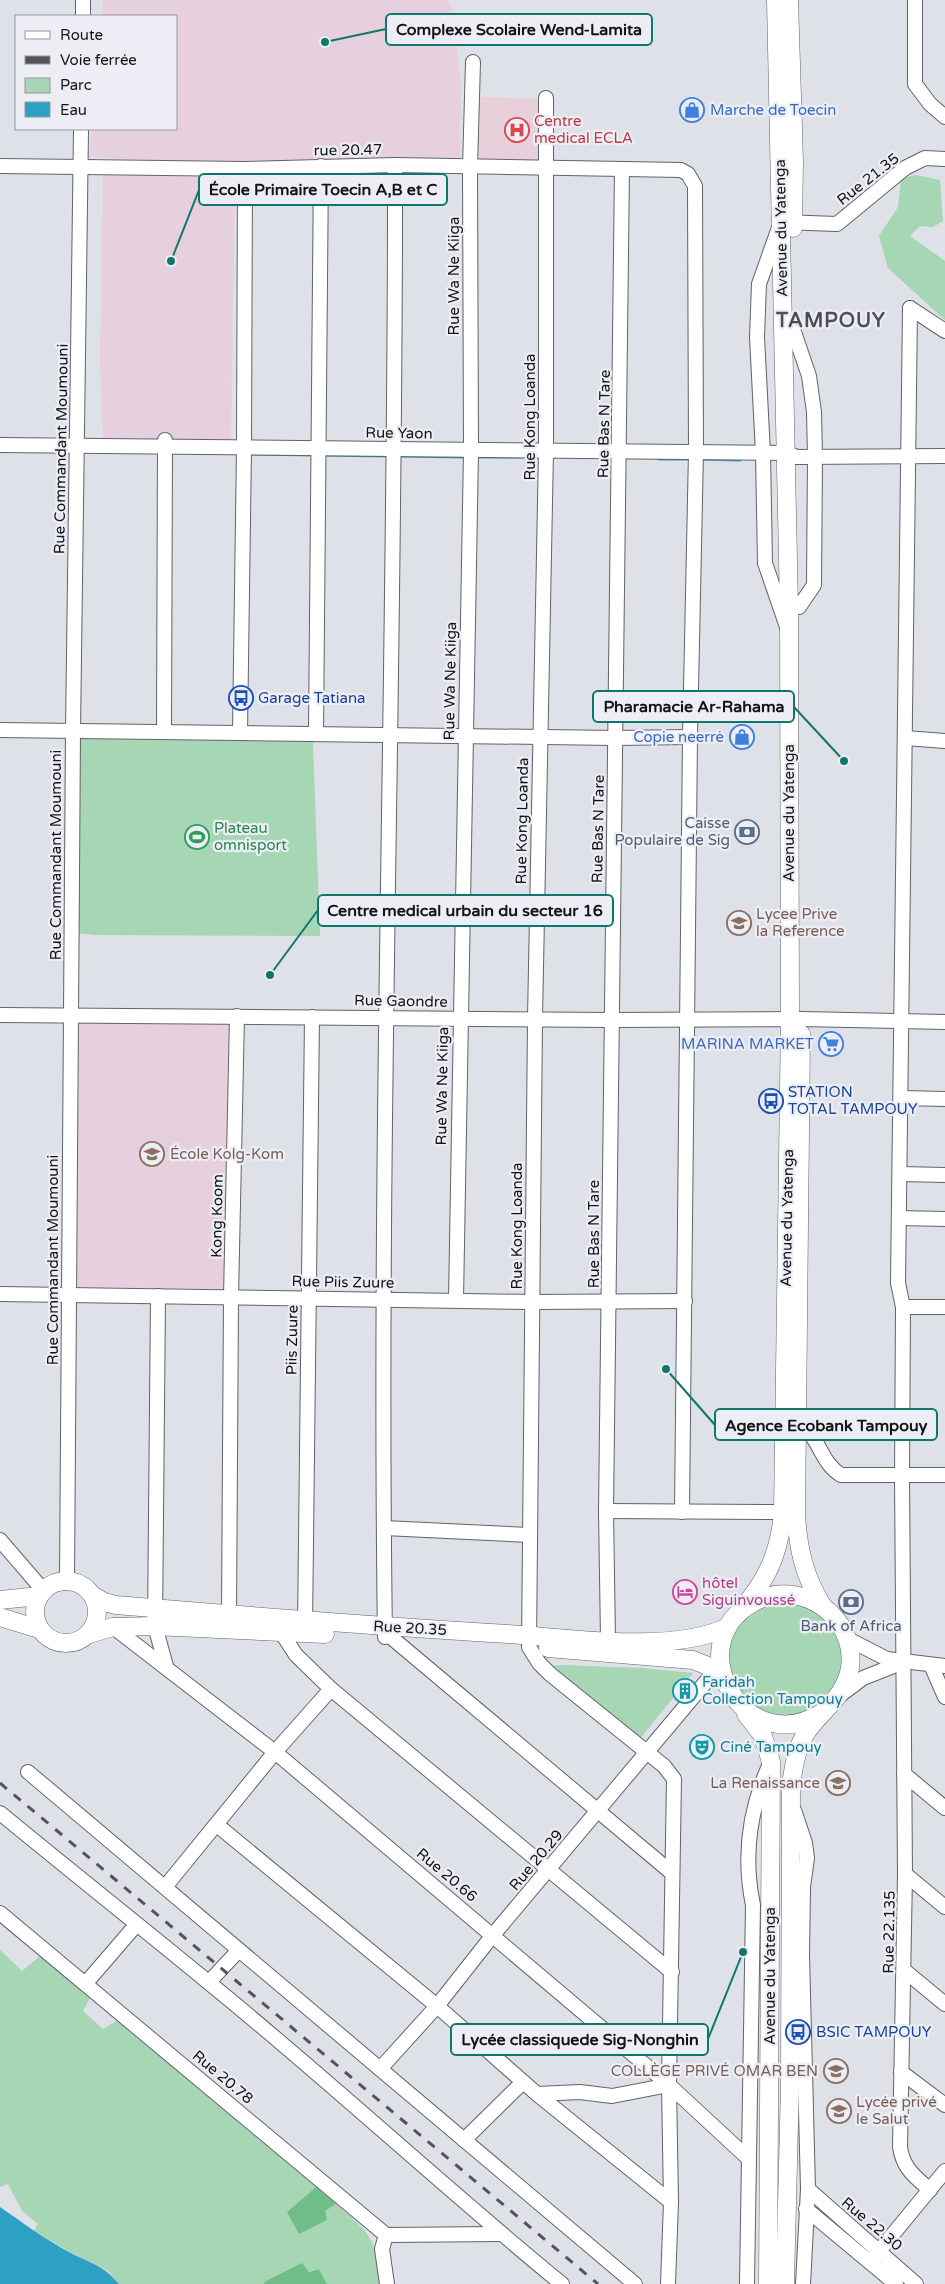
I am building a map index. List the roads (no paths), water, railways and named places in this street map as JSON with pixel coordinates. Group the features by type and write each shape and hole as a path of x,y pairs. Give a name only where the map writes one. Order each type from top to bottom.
{"main road":[{"name":"Avenue du Yatenga","path":"733,1621 760,1588 768,1573 781,1534 791,1368 802,1102 796,1019 789,633 794,332 776,0"},
{"name":"Avenue du Yatenga","path":"789,0 794,161 787,222 792,455 799,607 796,1019"},
{"name":"Avenue du Yatenga","path":"791,1368 798,1420 796,1514 798,1543 805,1574 822,1606"},
{"path":"0,1600 41,1593 54,1583 67,1581 81,1585 92,1595 96,1605 97,1616 89,1634 81,1640 63,1644 53,1641 39,1629 0,1616"},
{"path":"39,1629 34,1612 41,1593"},
{"path":"783,1594 799,1595 822,1606 839,1623 846,1638 850,1665 845,1684 839,1696 823,1712 803,1722 781,1724 760,1720 742,1708 730,1694 719,1674 721,1648 733,1621 758,1600 783,1594"},
{"name":"Rue 20.35","path":"92,1595 104,1602 156,1617 281,1632 305,1627"},
{"name":"Rue 20.35","path":"89,1634 156,1617 229,1615 305,1627 529,1641 682,1658 700,1662 719,1674"},
{"name":"Rue 20.35","path":"529,1641 683,1640 706,1636 733,1621"},
{"name":"Avenue du Yatenga","path":"742,1708 763,1736 772,1762 768,2284"},
{"name":"Avenue du Yatenga","path":"785,2284 790,2084 790,1799 795,1759 800,1744 823,1712"}],"street":[{"path":"83,0 83,15"},
{"path":"914,0 915,84 930,104 945,118"},
{"name":"Rue Wa Ne Kiiga","path":"456,1300 471,451 470,167 473,62"},
{"name":"Rue Kong Loanda","path":"529,1641 535,1019 546,451 546,98"},
{"name":"Rue Commandant Moumouni","path":"67,1581 73,731 81,130"},
{"name":"Rue 21.35","path":"787,222 837,224 905,168 925,158 945,159"},
{"path":"395,165 396,449 390,736 383,1299 384,1528 388,1632 672,1873"},
{"name":"rue 20.47","path":"0,166 246,169 395,165 680,170 693,179 695,186 696,452"},
{"path":"316,734 321,166"},
{"path":"240,733 246,169"},
{"name":"Rue Bas N Tare","path":"608,1640 606,1511 610,1302 611,1020 620,452 622,169"},
{"path":"787,222 759,284 757,337 763,453 765,563 789,633"},
{"name":"Rue 22.135","path":"930,2190 906,2169 902,2160 901,2072 906,1874 902,1476 904,1306 898,1283 910,308 945,331"},
{"path":"794,332 809,376 814,412 815,457 814,585 799,607"},
{"path":"164,731 166,444"},
{"name":"Rue Yaon","path":"0,445 77,447 166,444 244,448 763,453 815,457 945,456"},
{"path":"682,1512 690,737 696,452"},
{"path":"0,730 540,738 690,737"},
{"path":"905,738 945,741"},
{"name":"Rue Gaondre","path":"0,1015 312,1016 611,1020 688,1018 945,1022"},
{"name":"Kong Koom","path":"229,1615 231,1297 237,1016"},
{"name":"Piis Zuure","path":"305,1627 312,1016"},
{"path":"901,1098 945,1099"},
{"path":"900,1174 945,1174"},
{"path":"899,1218 945,1219"},
{"name":"Rue Piis Zuure","path":"0,1294 308,1297 533,1302 685,1301"},
{"path":"158,1296 156,1617 166,1666"},
{"path":"904,1306 945,1307"},
{"path":"798,1420 812,1436 825,1460 841,1475 945,1475"},
{"path":"606,1511 782,1512"},
{"path":"384,1528 530,1535"},
{"path":"0,1540 41,1593"},
{"name":"Rue 20.66","path":"113,1627 146,1655 166,1666 275,1752 670,2085 749,2159"},
{"path":"281,1632 296,1655 332,1689 548,1871 672,1972"},
{"path":"846,1638 886,1659 938,1665 945,1697"},
{"path":"529,1641 539,1663 550,1674 664,1766 674,1779 676,1790 672,1873 671,2202 668,2284"},
{"path":"839,1696 863,1678 904,1662"},
{"name":"Rue 20.29","path":"380,2069 437,2006 493,1935 647,1753 719,1674"},
{"path":"165,1888 275,1752 332,1689"},
{"path":"747,2284 753,1904 748,1879 748,1837 759,1790 772,1762"},
{"path":"28,1772 635,2284"},
{"path":"904,1774 945,1808"},
{"path":"790,1799 805,1843 808,1858 803,1887 802,1955 808,2189 803,2284"},
{"path":"0,1813 136,1925 209,1982 459,2195 500,2234 562,2284"},
{"path":"217,1825 437,2006 523,2082 671,2202"},
{"path":"748,1863 757,1855 770,1856"},
{"path":"906,1874 945,1907"},
{"name":"Rue 20.78","path":"0,1913 386,2235"},
{"path":"86,1983 136,1925"},
{"path":"209,1982 238,1950"},
{"path":"905,1971 945,2004"},
{"path":"901,2072 945,2105"},
{"path":"464,2140 523,2082"},
{"path":"538,2094 580,2092 612,2096 670,2085"},
{"path":"875,2257 945,2171"},
{"name":"Rue 22.30","path":"808,2189 840,2219 875,2257 896,2284"},
{"name":"Rue 22.30","path":"806,2209 916,2284"},
{"path":"386,2284 382,2249 386,2235 500,2234"}],"water":[{"path":"0,2207 53,2243 102,2269 119,2284 0,2284"}],"waterway":[{"path":"249,454 315,455"},
{"path":"321,455 390,456"},
{"path":"396,456 467,457"},
{"path":"474,457 522,457"},
{"path":"659,459 692,459"},
{"path":"699,459 740,460"}],"railway":[{"path":"0,1783 598,2284"}],"place":[{"name":"Complexe Scolaire Wend-Lamita","path":"325,42"},
{"name":"Marche de Toecin","path":"692,110"},
{"name":"Centre medical ECLA","path":"517,130"},
{"name":"École Primaire Toecin A,B et C","path":"171,261"},
{"name":"Garage Tatiana","path":"241,698"},
{"name":"Copie neerrė","path":"742,737"},
{"name":"Pharamacie Ar-Rahama","path":"844,761"},
{"name":"Caisse Populaire de Sig","path":"747,832"},
{"name":"Plateau omnisport","path":"197,837"},
{"name":"Lycee Prive la Reference","path":"739,923"},
{"name":"Centre medical urbain du secteur 16","path":"270,975"},
{"name":"MARINA MARKET","path":"831,1044"},
{"name":"STATION TOTAL TAMPOUY","path":"771,1101"},
{"name":"École Kolg-Kom","path":"152,1154"},
{"name":"Agence Ecobank Tampouy","path":"666,1369"},
{"name":"hôtel Siguinvoussé","path":"685,1592"},
{"name":"Bank of Africa","path":"851,1602"},
{"name":"Faridah Collection Tampouy","path":"685,1691"},
{"name":"Ciné Tampouy","path":"702,1747"},
{"name":"La Renaissance","path":"838,1783"},
{"name":"Lycée classiquede Sig-Nonghin","path":"743,1952"},
{"name":"BSIC TAMPOUY","path":"798,2032"},
{"name":"COLLÈGE PRIVÉ OMAR BEN","path":"836,2071"},
{"name":"Lycée privé le Salut","path":"839,2111"}],"district":[{"name":"TAMPOUY","path":"831,320"}]}
